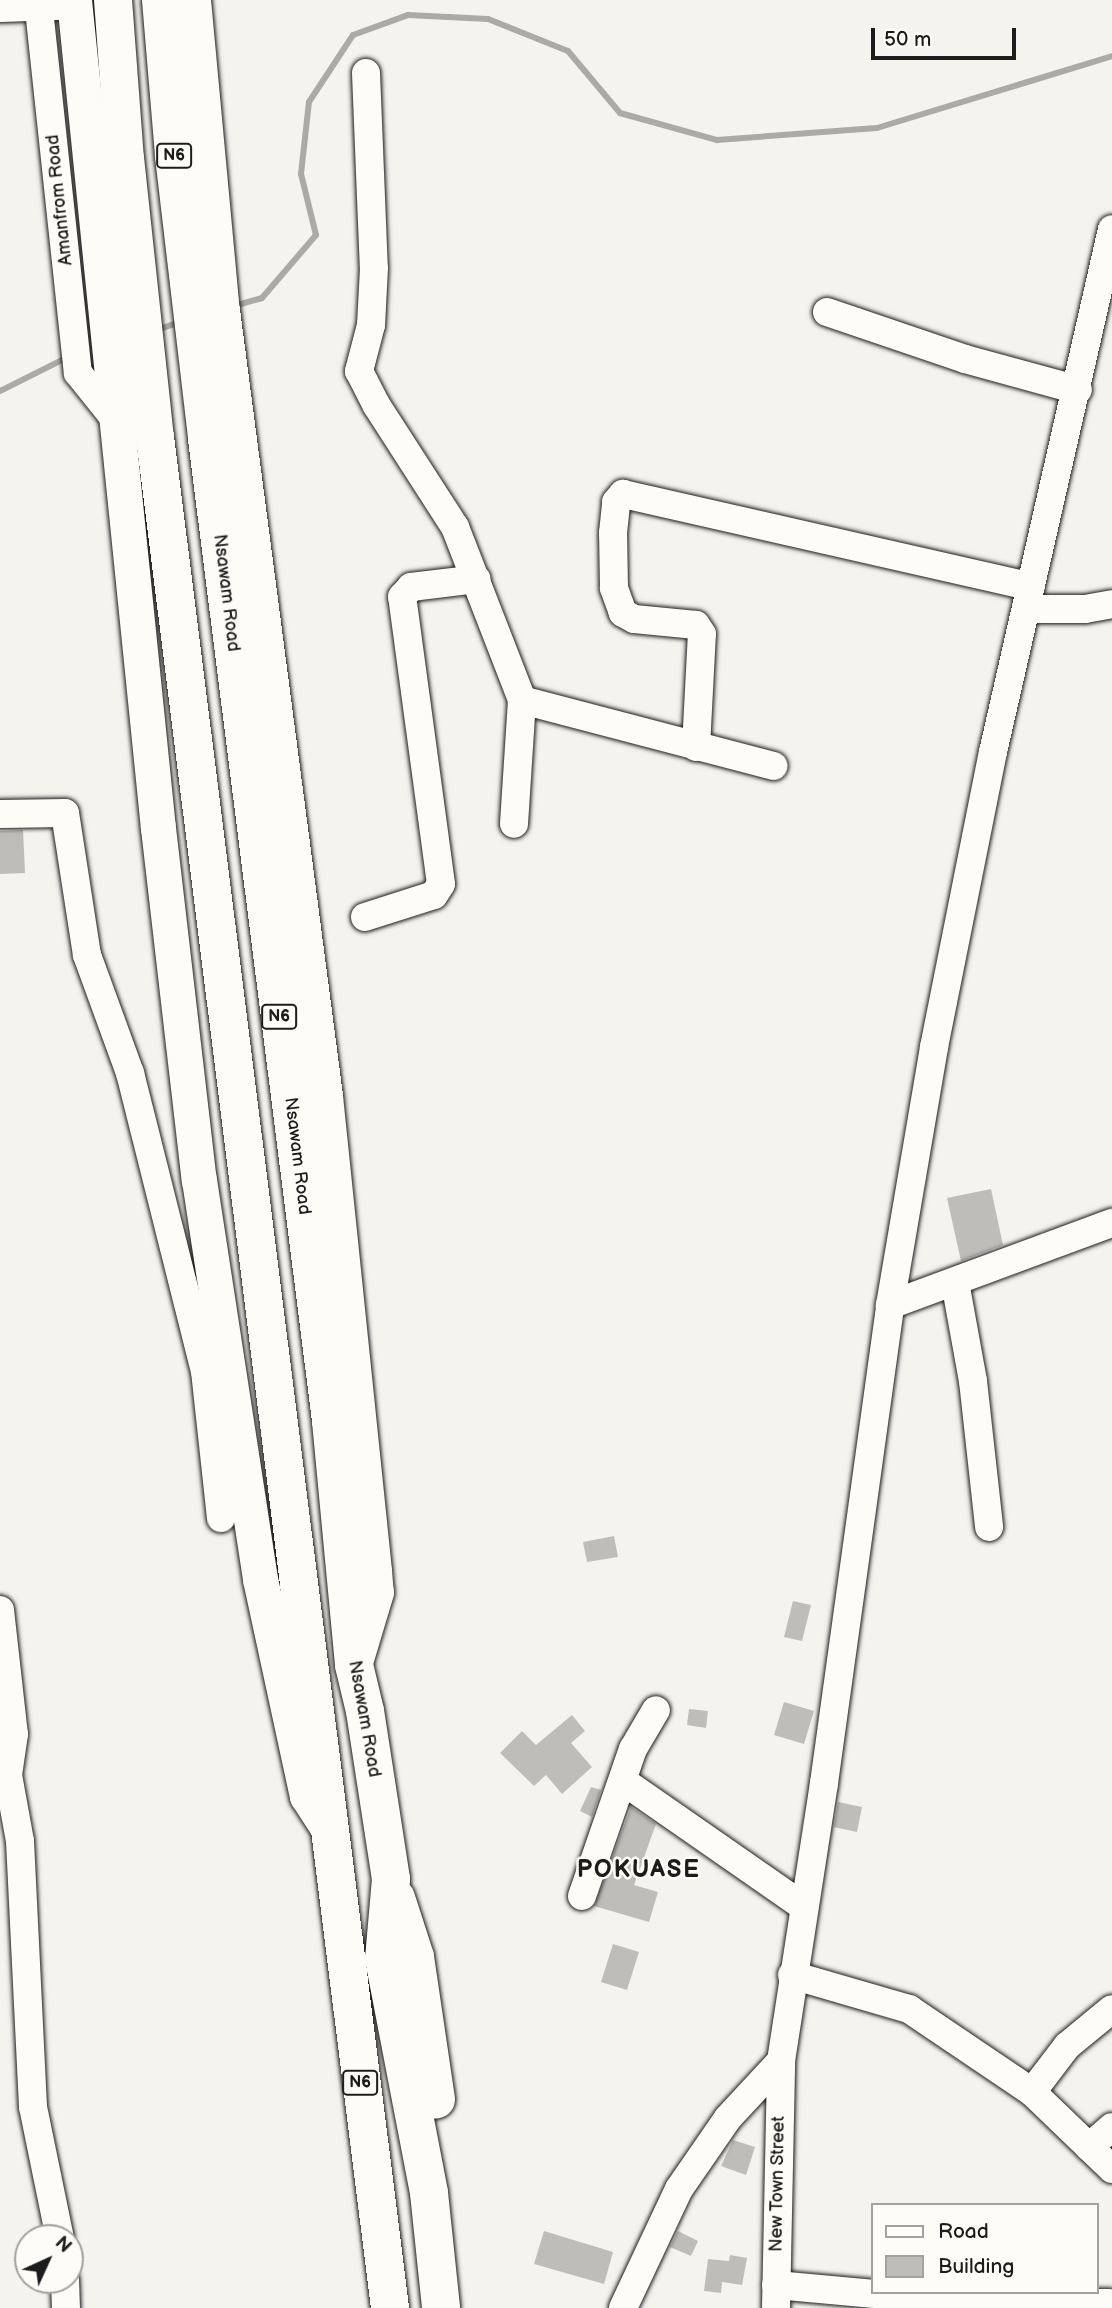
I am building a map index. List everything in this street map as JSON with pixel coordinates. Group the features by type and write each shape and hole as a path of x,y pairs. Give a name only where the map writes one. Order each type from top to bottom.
{"highway":[{"name":"N6","path":"113,0 125,158 106,313 113,373 290,1520 390,2308"},
{"name":"Nsawam Road","path":"161,0 207,311 331,1421 354,1665 365,1711 391,1879 384,1959 429,2193 441,2308"},
{"path":"391,1879 415,1957 464,2308"}],"main road":[{"path":"193,0 207,311"},
{"path":"74,2 106,313"},
{"path":"113,373 115,419 158,828 199,1180 260,1579 307,1796 327,1826"},
{"path":"240,1444 290,1520"}],"street":[{"path":"0,8 74,2"},
{"name":"Amanfrom Road","path":"38,3 106,313 113,373"},
{"path":"366,73 374,268 371,325 359,371 377,406 455,527 523,701 514,824"},
{"name":"New Town Street","path":"776,2297 781,2060 792,1975 824,1783 890,1305 934,1047 1028,598 1078,390 1112,229"},
{"path":"827,312 965,359 1078,390"},
{"path":"696,747 702,634 696,625 634,619 623,613 614,588 613,533 617,502 624,494 1028,598 1085,609 1112,604"},
{"path":"365,917 434,895 441,884 402,597 411,587 477,579"},
{"path":"523,701 774,766"},
{"path":"0,814 65,813 87,955 130,1073 205,1371 220,1518"},
{"path":"890,1305 1112,1223"},
{"path":"955,1282 973,1381 989,1527"},
{"path":"0,1610 14,1734 4,1774 20,1841 33,2106 57,2224"},
{"path":"582,1896 633,1749 656,1710"},
{"path":"622,1781 803,1906"},
{"path":"792,1975 892,2001 909,2009 1032,2092 1112,2169"},
{"path":"1032,2092 1073,2041 1112,2009"},
{"path":"623,2308 680,2189 728,2118 781,2060"},
{"path":"1089,2147 1112,2127"},
{"path":"776,2297 973,2303 1111,2299"}],"building":[{"path":"23,830 25,873 0,874 0,831"},
{"path":"991,1189 1003,1245 961,1261 947,1198"},
{"path":"614,1536 618,1557 587,1562 583,1542"},
{"path":"793,1601 811,1605 802,1641 784,1637"},
{"path":"784,1702 814,1711 804,1744 774,1735"},
{"path":"689,1709 708,1711 706,1728 687,1725"},
{"path":"572,1715 585,1731 571,1743 592,1767 562,1794 546,1775 534,1786 500,1753 522,1731 536,1745"},
{"path":"591,1787 601,1790 592,1817 580,1811"},
{"path":"838,1802 862,1807 857,1832 834,1827"},
{"path":"631,1807 656,1824 634,1885 658,1892 649,1922 594,1906"},
{"path":"613,1944 639,1952 627,1990 601,1982"},
{"path":"733,2140 755,2147 746,2175 721,2166"},
{"path":"544,2231 613,2252 604,2284 534,2264"},
{"path":"678,2231 698,2241 691,2256 670,2247"},
{"path":"730,2255 747,2258 742,2285 722,2282 721,2293 704,2291 708,2259 729,2261"}],"waterway":[{"path":"234,306 262,298 316,235 301,174 309,102 353,35 408,15 488,19 568,51 620,113 717,140 877,128 1112,56"},
{"path":"157,330 180,322"},
{"path":"0,391 70,356"}],"district":[{"name":"POKUASE","path":"639,1870"}]}
